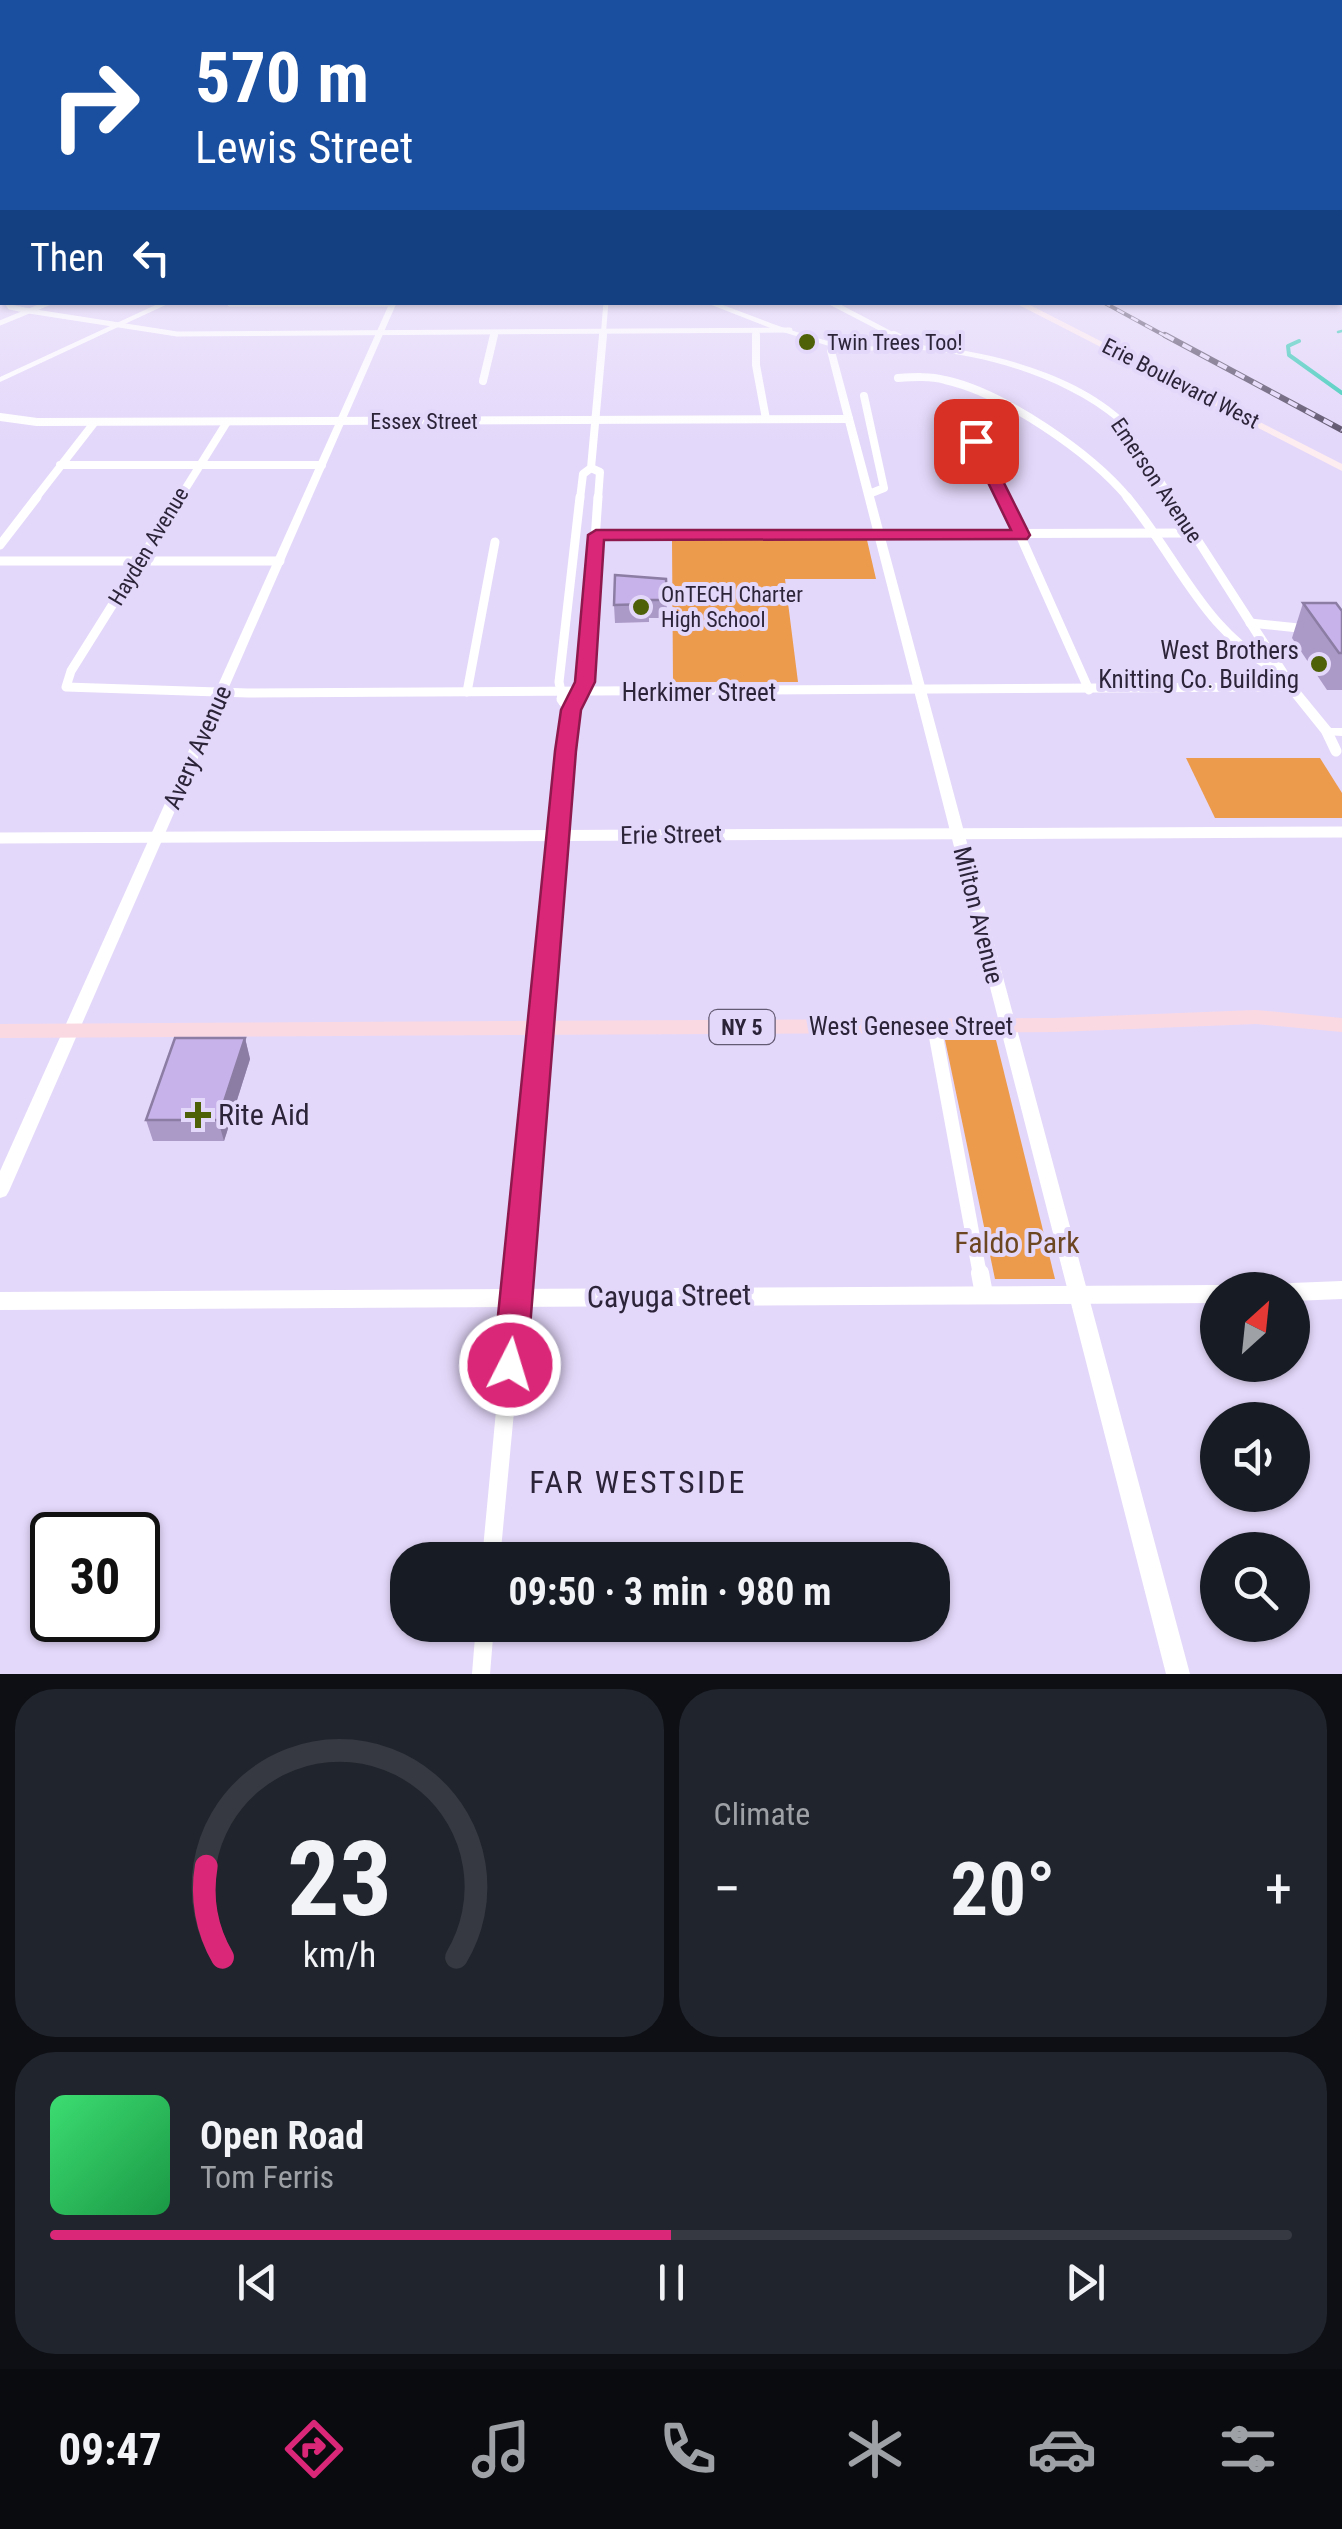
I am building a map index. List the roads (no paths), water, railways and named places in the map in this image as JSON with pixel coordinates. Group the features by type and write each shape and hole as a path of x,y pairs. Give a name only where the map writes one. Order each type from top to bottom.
{"main road":[{"name":"Erie Boulevard West","path":"1023,305 1342,468"},
{"name":"West Genesee Street","path":"0,1031 1007,1026 1256,1017 1342,1026"}],"street":[{"path":"8,305 177,334 790,330"},
{"path":"0,323 44,305"},
{"path":"0,380 164,305"},
{"name":"Avery Avenue","path":"0,1191 393,305"},
{"path":"571,710 559,692 583,474 591,468 606,305"},
{"path":"717,305 834,344 874,350 920,348"},
{"name":"Emerson Avenue","path":"836,305 920,348 1024,370 1093,398 1121,420 1282,674 1327,732 1336,751"},
{"path":"756,333 766,419"},
{"path":"483,380 495,334"},
{"name":"Milton Avenue","path":"834,344 831,351 1178,1674"},
{"path":"898,378 958,383 1040,427 1112,479 1210,620 1244,653 1282,674"},
{"path":"864,396 884,488 869,494"},
{"name":"Essex Street","path":"0,417 28,422 849,419"},
{"path":"964,417 1022,535 1089,690"},
{"path":"0,545 94,422"},
{"name":"Hayden Avenue","path":"71,671 228,422"},
{"path":"60,465 322,465"},
{"path":"494,1542 558,835 571,710 582,692 600,472 591,468"},
{"path":"596,535 1194,533"},
{"path":"467,692 495,542"},
{"path":"0,561 280,561"},
{"path":"1250,622 1324,631"},
{"name":"Herkimer Street","path":"71,671 64,685 71,689 920,692 1292,688"},
{"path":"1327,732 1342,732"},
{"name":"Erie Street","path":"0,838 1342,832"},
{"path":"934,1026 984,1294"},
{"path":"1310,1291 1342,1290"},
{"name":"Cayuga Street","path":"0,1301 1200,1294"},
{"path":"481,1674 484,1642"}],"waterway":[{"path":"1338,332 1342,331"},
{"path":"1299,341 1288,346 1289,355 1342,393"}],"railway":[{"path":"1108,305 1169,338"},
{"path":"1165,335 1342,430"}],"place":[{"name":"Twin Trees Too!","path":"807,342"},
{"name":"OnTECH Charter High School","path":"641,607"},
{"name":"West Brothers Knitting Co. Building","path":"1319,664"},
{"name":"Rite Aid","path":"198,1115"}],"district":[{"name":"FAR WESTSIDE","path":"638,1482"}],"park label":[{"name":"Faldo Park","path":"1017,1243"}]}
